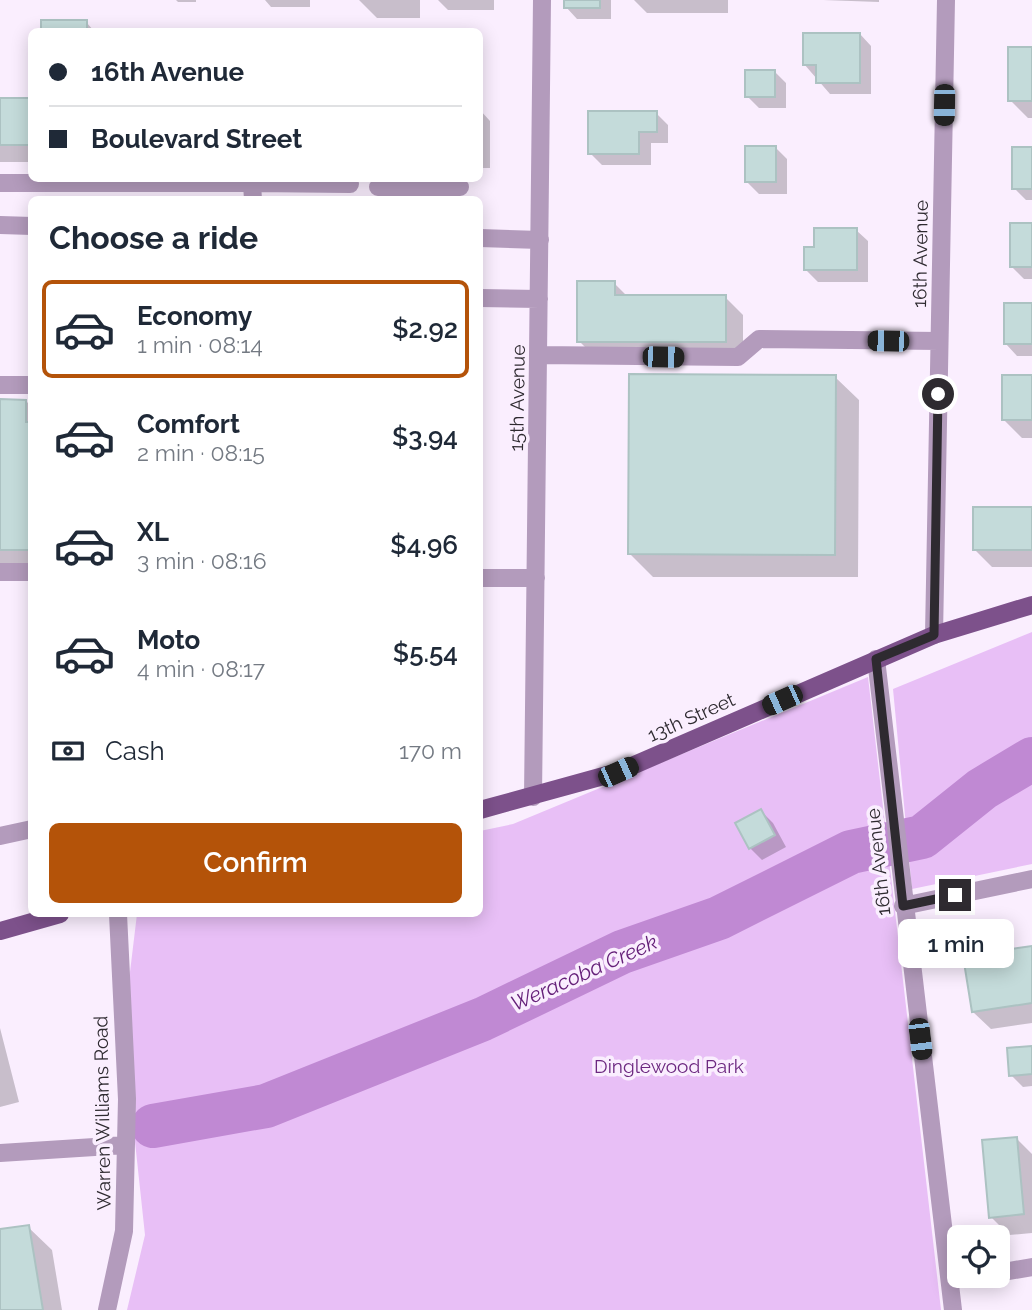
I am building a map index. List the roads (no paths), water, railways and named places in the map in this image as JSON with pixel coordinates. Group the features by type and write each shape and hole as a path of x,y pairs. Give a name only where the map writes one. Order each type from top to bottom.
{"main road":[{"name":"13th Street","path":"483,809 618,772 934,635 1032,606"},
{"path":"0,931 49,917"}],"street":[{"name":"15th Avenue","path":"533,797 542,0"},
{"name":"16th Avenue","path":"934,635 946,0"},
{"path":"0,183 70,191 252,191 350,184"},
{"path":"378,187 427,193 460,187"},
{"path":"0,225 28,226"},
{"path":"483,238 540,240"},
{"path":"483,298 539,299"},
{"path":"538,355 738,358 759,339 939,341"},
{"path":"0,385 28,385"},
{"path":"0,572 28,572"},
{"path":"483,578 536,578"},
{"name":"16th Avenue","path":"876,659 903,906 947,1256"},
{"path":"0,836 28,830"},
{"path":"903,906 1032,879"},
{"name":"Warren Williams Road","path":"107,1310 124,1231 126,1145 118,917"},
{"path":"0,1153 126,1145"},
{"path":"1010,1271 1032,1268"},
{"name":"16th Avenue","path":"951,1288 953,1310"}],"waterway":[{"name":"Weracoba Creek","path":"153,1126 266,1106 483,1019 622,952 719,918 851,852 922,837 982,789 1032,759"}],"park label":[{"name":"Dinglewood Park","path":"669,1066"}]}
